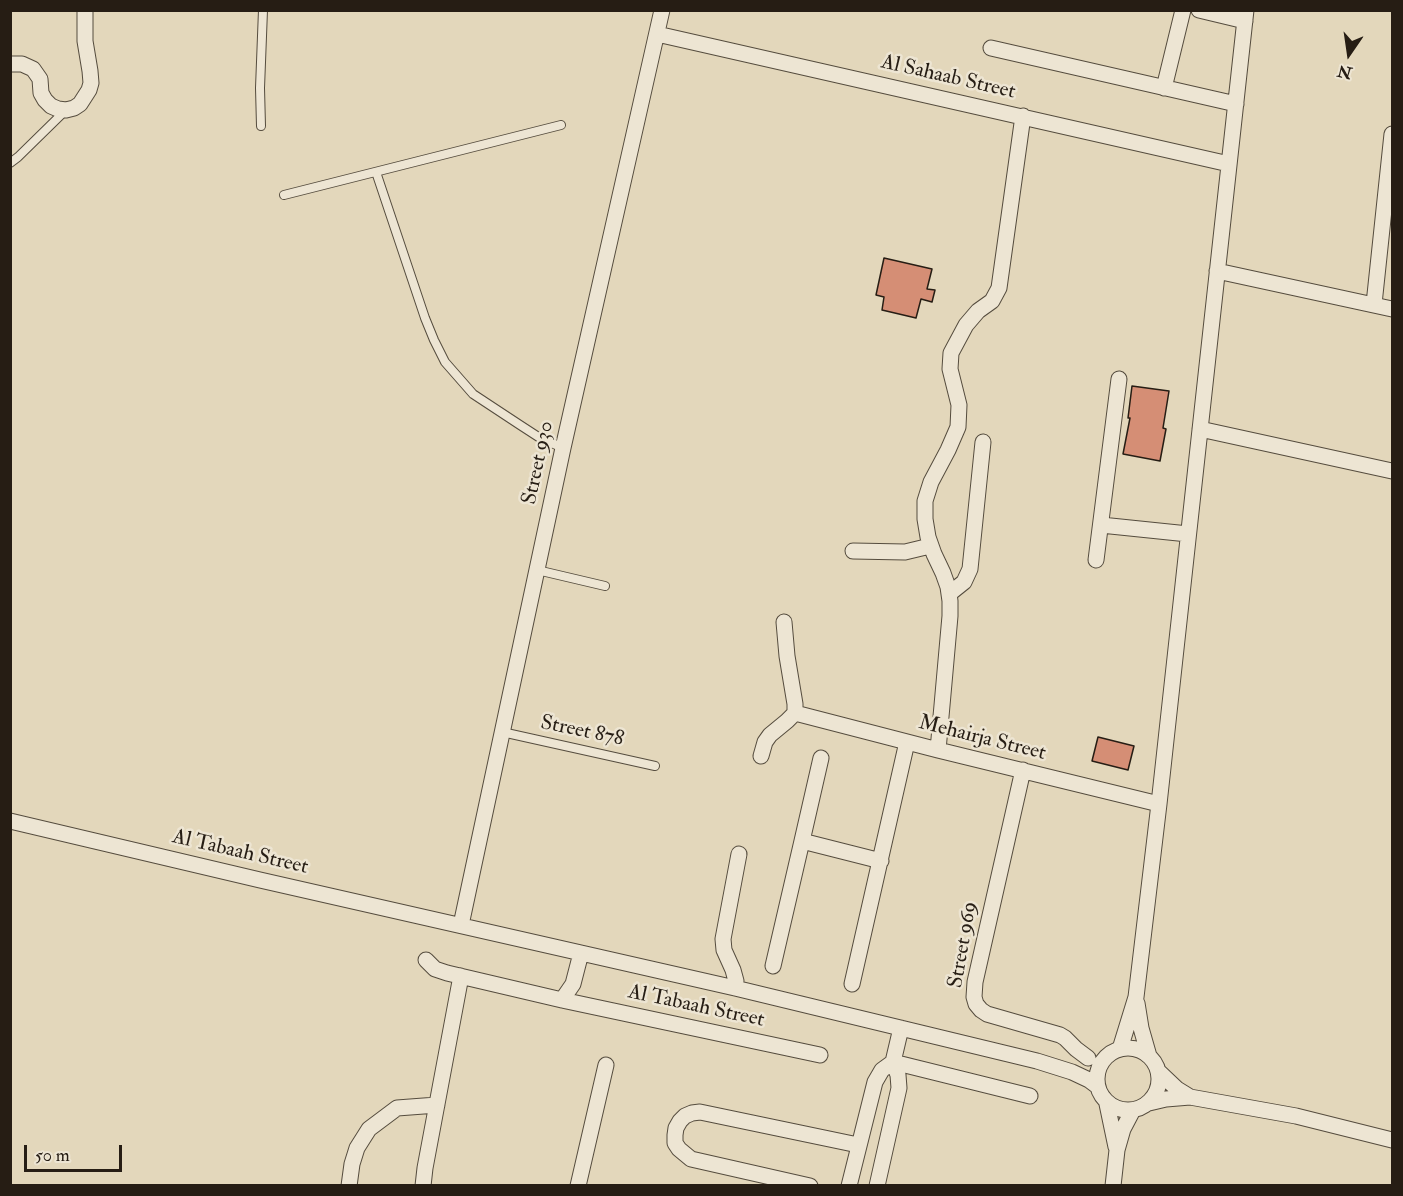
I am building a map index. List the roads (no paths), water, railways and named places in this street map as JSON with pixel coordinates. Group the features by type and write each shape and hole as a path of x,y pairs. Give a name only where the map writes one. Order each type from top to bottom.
{"street":[{"path":"10,64 22,64 33,69 40,79 41,93 51,106 66,110 80,104 91,83 85,41 86,10"},
{"name":"Street 930","path":"461,925 563,448 662,10"},
{"path":"1164,88 1183,10"},
{"path":"1199,10 1246,16 1136,998 1114,1052 1102,1061 1098,1069 1097,1086 1100,1096 1107,1104 1120,1110 1133,1110 1166,1099 1190,1097 1296,1116 1392,1140"},
{"name":"Al Sahaab Street","path":"657,33 1229,164"},
{"path":"991,48 1236,104"},
{"path":"938,750 950,616 949,594 943,573 930,546 925,519 925,501 931,482 954,438 959,416 958,394 950,369 951,353 966,325 978,311 992,301 999,288 1023,116"},
{"path":"1374,304 1392,142"},
{"path":"1217,272 1392,309"},
{"path":"1096,560 1119,379"},
{"path":"1200,429 1392,471"},
{"path":"949,594 964,582 970,568 983,442"},
{"path":"1101,525 1188,534"},
{"path":"853,551 905,552 930,546"},
{"path":"761,756 765,742 770,735 795,713 784,622"},
{"name":"Mehairja Street","path":"795,713 1159,804"},
{"path":"852,984 907,742"},
{"path":"773,966 821,758"},
{"name":"Street 969","path":"1023,770 975,982 974,997 976,1004 987,1014 1060,1035 1088,1058"},
{"name":"Al Tabaah Street","path":"10,821 735,988 1037,1061"},
{"path":"802,841 881,861"},
{"path":"735,988 734,970 724,950 723,939 740,854"},
{"path":"562,1000 573,984 581,953"},
{"name":"Al Tabaah Street","path":"426,960 441,972 820,1055"},
{"path":"423,1185 461,976"},
{"path":"1136,998 1149,1056 1158,1071 1177,1089 1190,1097"},
{"path":"877,1185 899,1088 898,1075 893,1062 901,1028"},
{"path":"1037,1061 1088,1058 1136,1049 1149,1056"},
{"path":"1037,1061 1081,1075 1097,1086"},
{"path":"849,1185 878,1076 887,1065 893,1062 1029,1096"},
{"path":"578,1185 606,1065"},
{"path":"1149,1103 1158,1088 1158,1071"},
{"path":"1107,1104 1117,1150"},
{"path":"349,1185 357,1148 369,1129 397,1108 437,1105"},
{"path":"1113,1185 1117,1150 1123,1129 1133,1110"},
{"path":"810,1185 691,1159 684,1155 675,1143 676,1128 685,1116 700,1112 858,1145"}],"lane":[{"path":"261,126 263,10"},
{"path":"10,163 66,110"},
{"path":"285,195 561,125"},
{"path":"376,172 425,318 446,362 473,394 540,438 563,448"},
{"path":"537,570 605,586"},
{"name":"Street 878","path":"502,732 655,766"}]}
